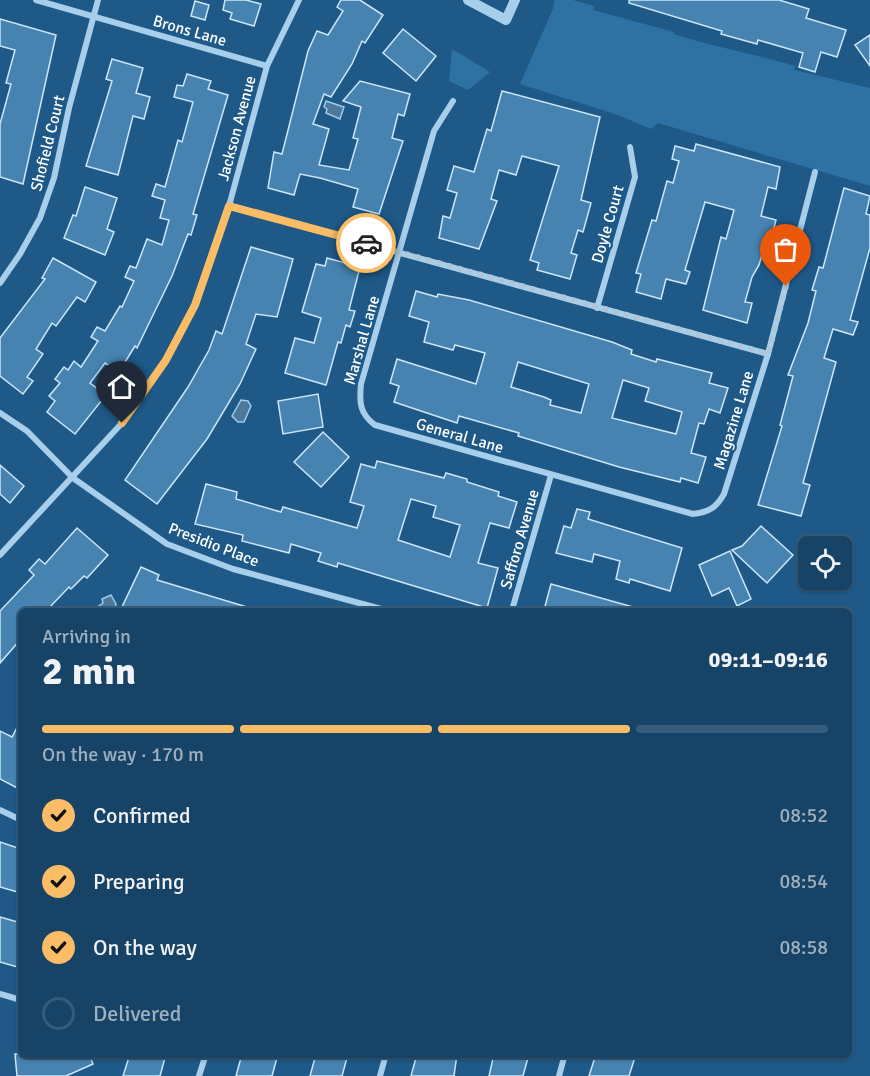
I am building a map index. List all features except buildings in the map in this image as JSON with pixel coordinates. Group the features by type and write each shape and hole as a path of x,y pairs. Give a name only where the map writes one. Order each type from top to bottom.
{"street":[{"name":"Brons Lane","path":"36,0 267,66"},
{"name":"Shofield Court","path":"0,282 21,254 40,218 54,178 69,108 98,0"},
{"name":"Jackson Avenue","path":"0,555 122,423 166,360 195,305 229,206 267,66 299,0"},
{"path":"468,0 506,20 515,0"},
{"name":"Marshal Lane","path":"363,416 359,399 361,384 434,131 453,101"},
{"name":"Doyle Court","path":"597,308 635,177 630,147"},
{"name":"Magazine Lane","path":"551,475 693,514 706,512 717,506 724,494 768,354 815,172"},
{"path":"229,206 768,354"},
{"name":"Presidio Place","path":"0,413 27,431 73,478 167,544 233,569 378,608"},
{"name":"General Lane","path":"363,416 375,425 551,475"},
{"name":"Safforo Avenue","path":"513,608 551,475"},
{"path":"0,810 18,819"},
{"path":"0,994 18,999"},
{"path":"199,1076 205,1058"},
{"path":"380,1076 385,1058"},
{"path":"559,1076 564,1058"}],"shaded area":[{"path":"554,0 573,0 594,6 593,10 674,32 674,34 689,39 795,66 794,70 870,88 870,186 658,123 651,129 618,115 520,84 553,9"},
{"path":"452,49 490,72 468,90 449,81"},
{"path":"326,101 344,107 340,119 326,113 327,109 324,107"},
{"path":"241,400 248,401 251,406 244,422 238,422 232,416"},
{"path":"111,595 116,604 115,608 100,608 99,606 103,603 102,599"}],"way so far":[{"path":"366,243 768,354 786,286"}],"route":[{"path":"122,423 166,360 195,305 229,206 366,243"}]}
